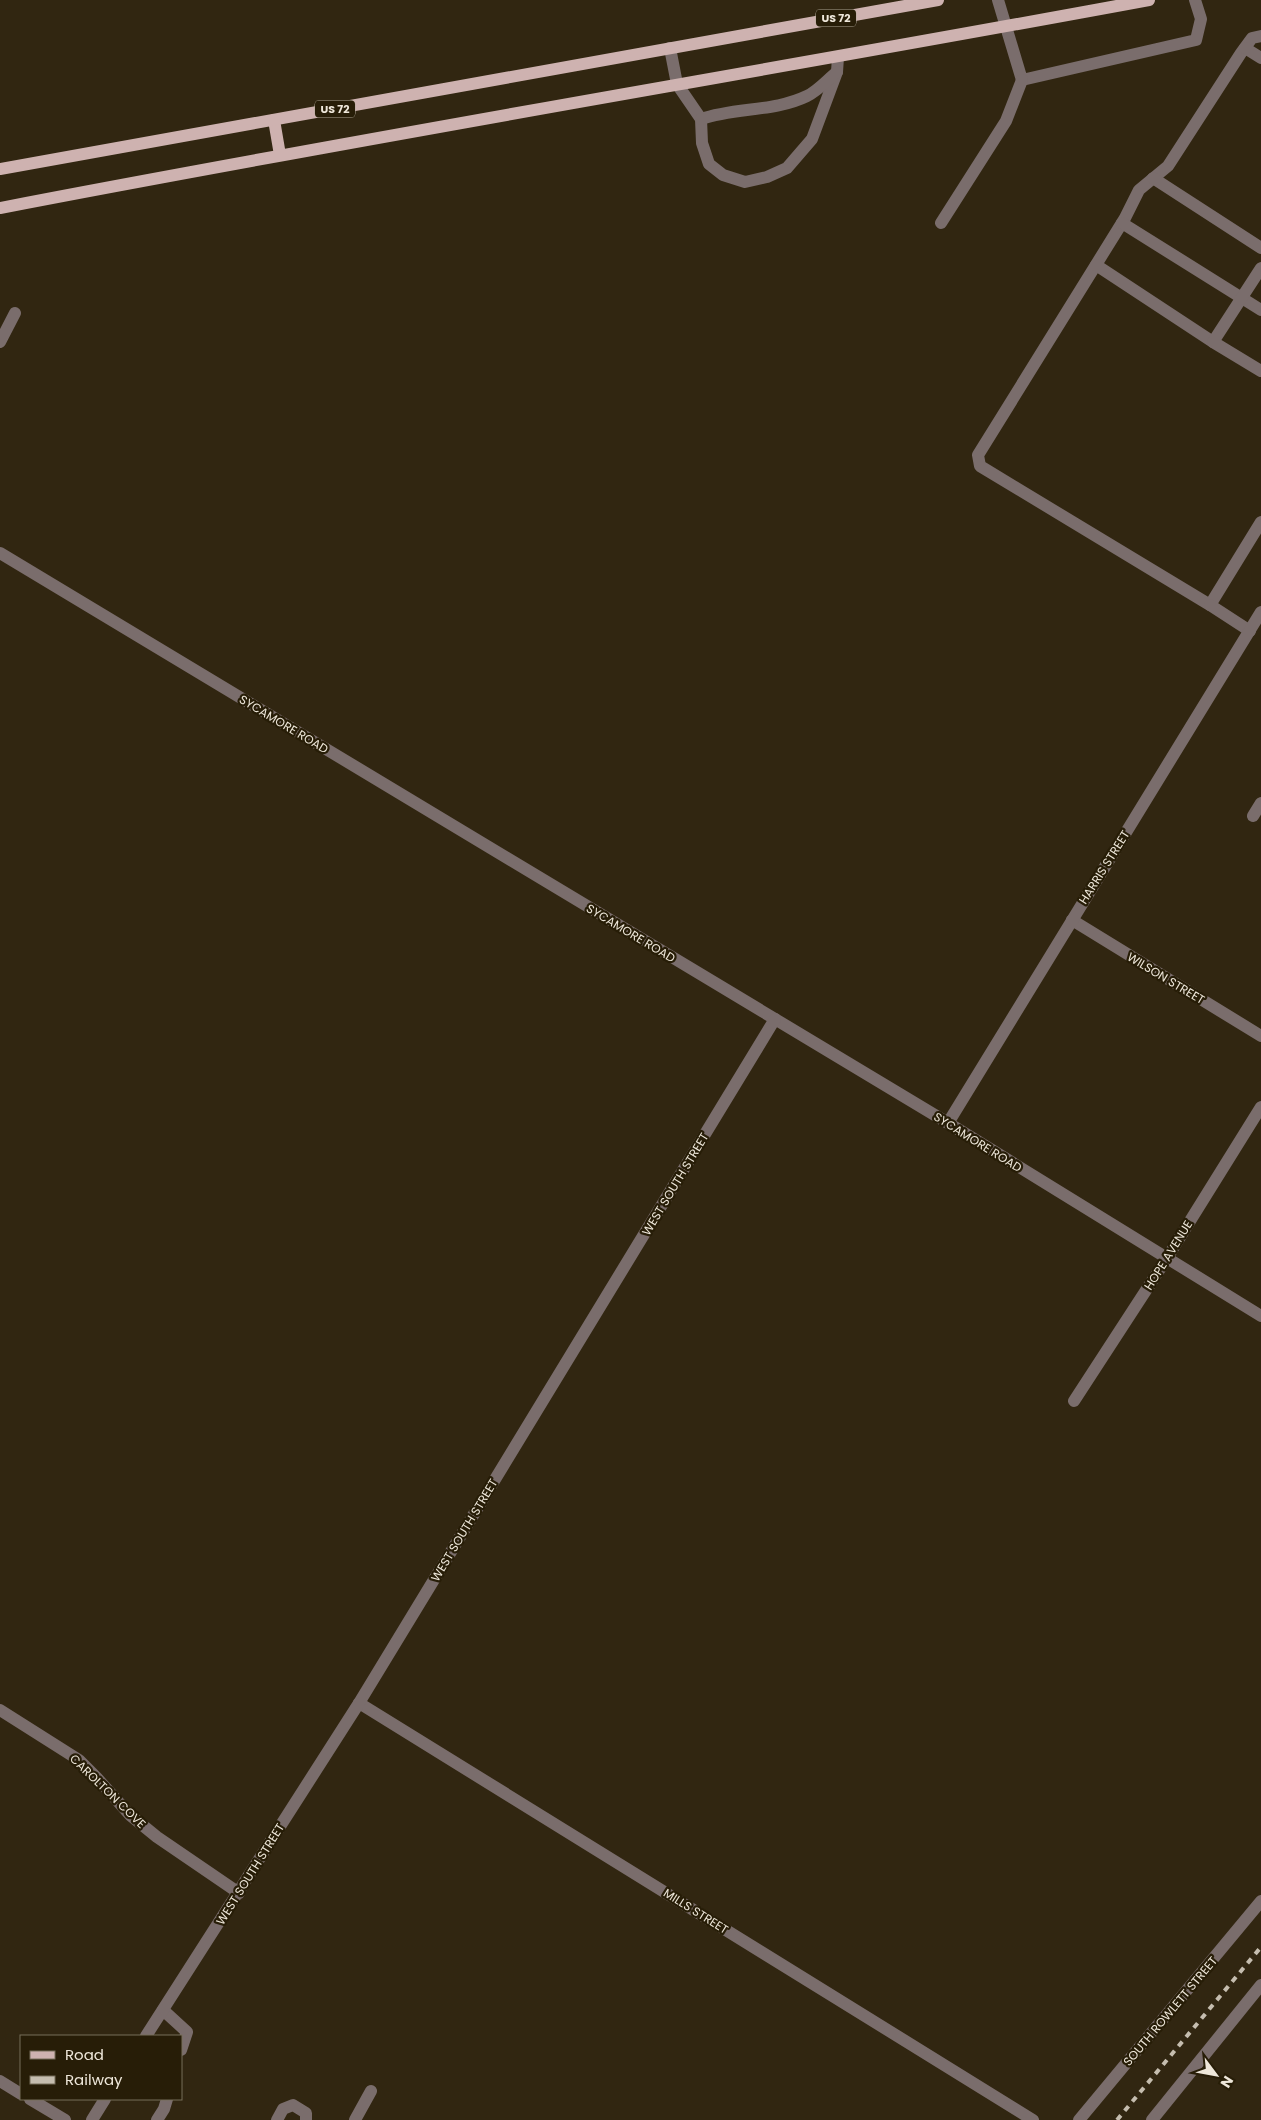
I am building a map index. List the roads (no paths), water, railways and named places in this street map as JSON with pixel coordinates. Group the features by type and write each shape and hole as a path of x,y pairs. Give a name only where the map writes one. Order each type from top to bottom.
{"main road":[{"name":"US 72","path":"0,169 938,0"},
{"path":"0,208 280,155 838,57 1149,0"},
{"path":"274,120 280,155"}],"street":[{"path":"941,223 1006,121 1022,80 998,0"},
{"path":"1022,80 1196,40 1201,19 1195,0"},
{"path":"1250,631 980,466 978,455 1122,223 1139,190 1168,166 1244,48 1252,38 1261,36"},
{"path":"670,48 677,84 702,119 702,143 709,164 724,175 745,182 767,178 787,168 812,139 837,72 838,57"},
{"path":"1244,48 1261,58"},
{"path":"702,119 720,113 774,107 808,96 837,72"},
{"path":"1154,178 1261,248"},
{"path":"1122,223 1261,310"},
{"path":"1096,265 1213,342 1261,371"},
{"path":"1213,342 1261,268"},
{"path":"0,342 15,313"},
{"path":"1210,605 1261,522"},
{"name":"SYCAMORE ROAD","path":"0,553 948,1123 1261,1316"},
{"name":"HARRIS STREET","path":"948,1123 1261,612"},
{"path":"1252,816 1261,803"},
{"name":"WILSON STREET","path":"1072,920 1261,1036"},
{"name":"WEST SOUTH STREET","path":"147,2035 359,1703 775,1019"},
{"name":"HOPE AVENUE","path":"1074,1401 1167,1258 1261,1107"},
{"name":"MILLS STREET","path":"359,1703 1033,2120"},
{"name":"CAROLTON COVE","path":"0,1710 79,1760 98,1778 130,1815 157,1837 239,1893"},
{"name":"SOUTH ROWLETT STREET","path":"1079,2120 1261,1902"},
{"path":"1152,2120 1261,1985"},
{"path":"163,2010 187,2032 182,2047"},
{"path":"0,2081 20,2093"},
{"path":"354,2120 371,2091"},
{"path":"32,2100 64,2120"},
{"path":"92,2120 105,2100"},
{"path":"157,2120 167,2100"},
{"path":"277,2120 283,2109 293,2105 306,2113 306,2120"}],"railway":[{"path":"1117,2120 1261,1947"}]}
